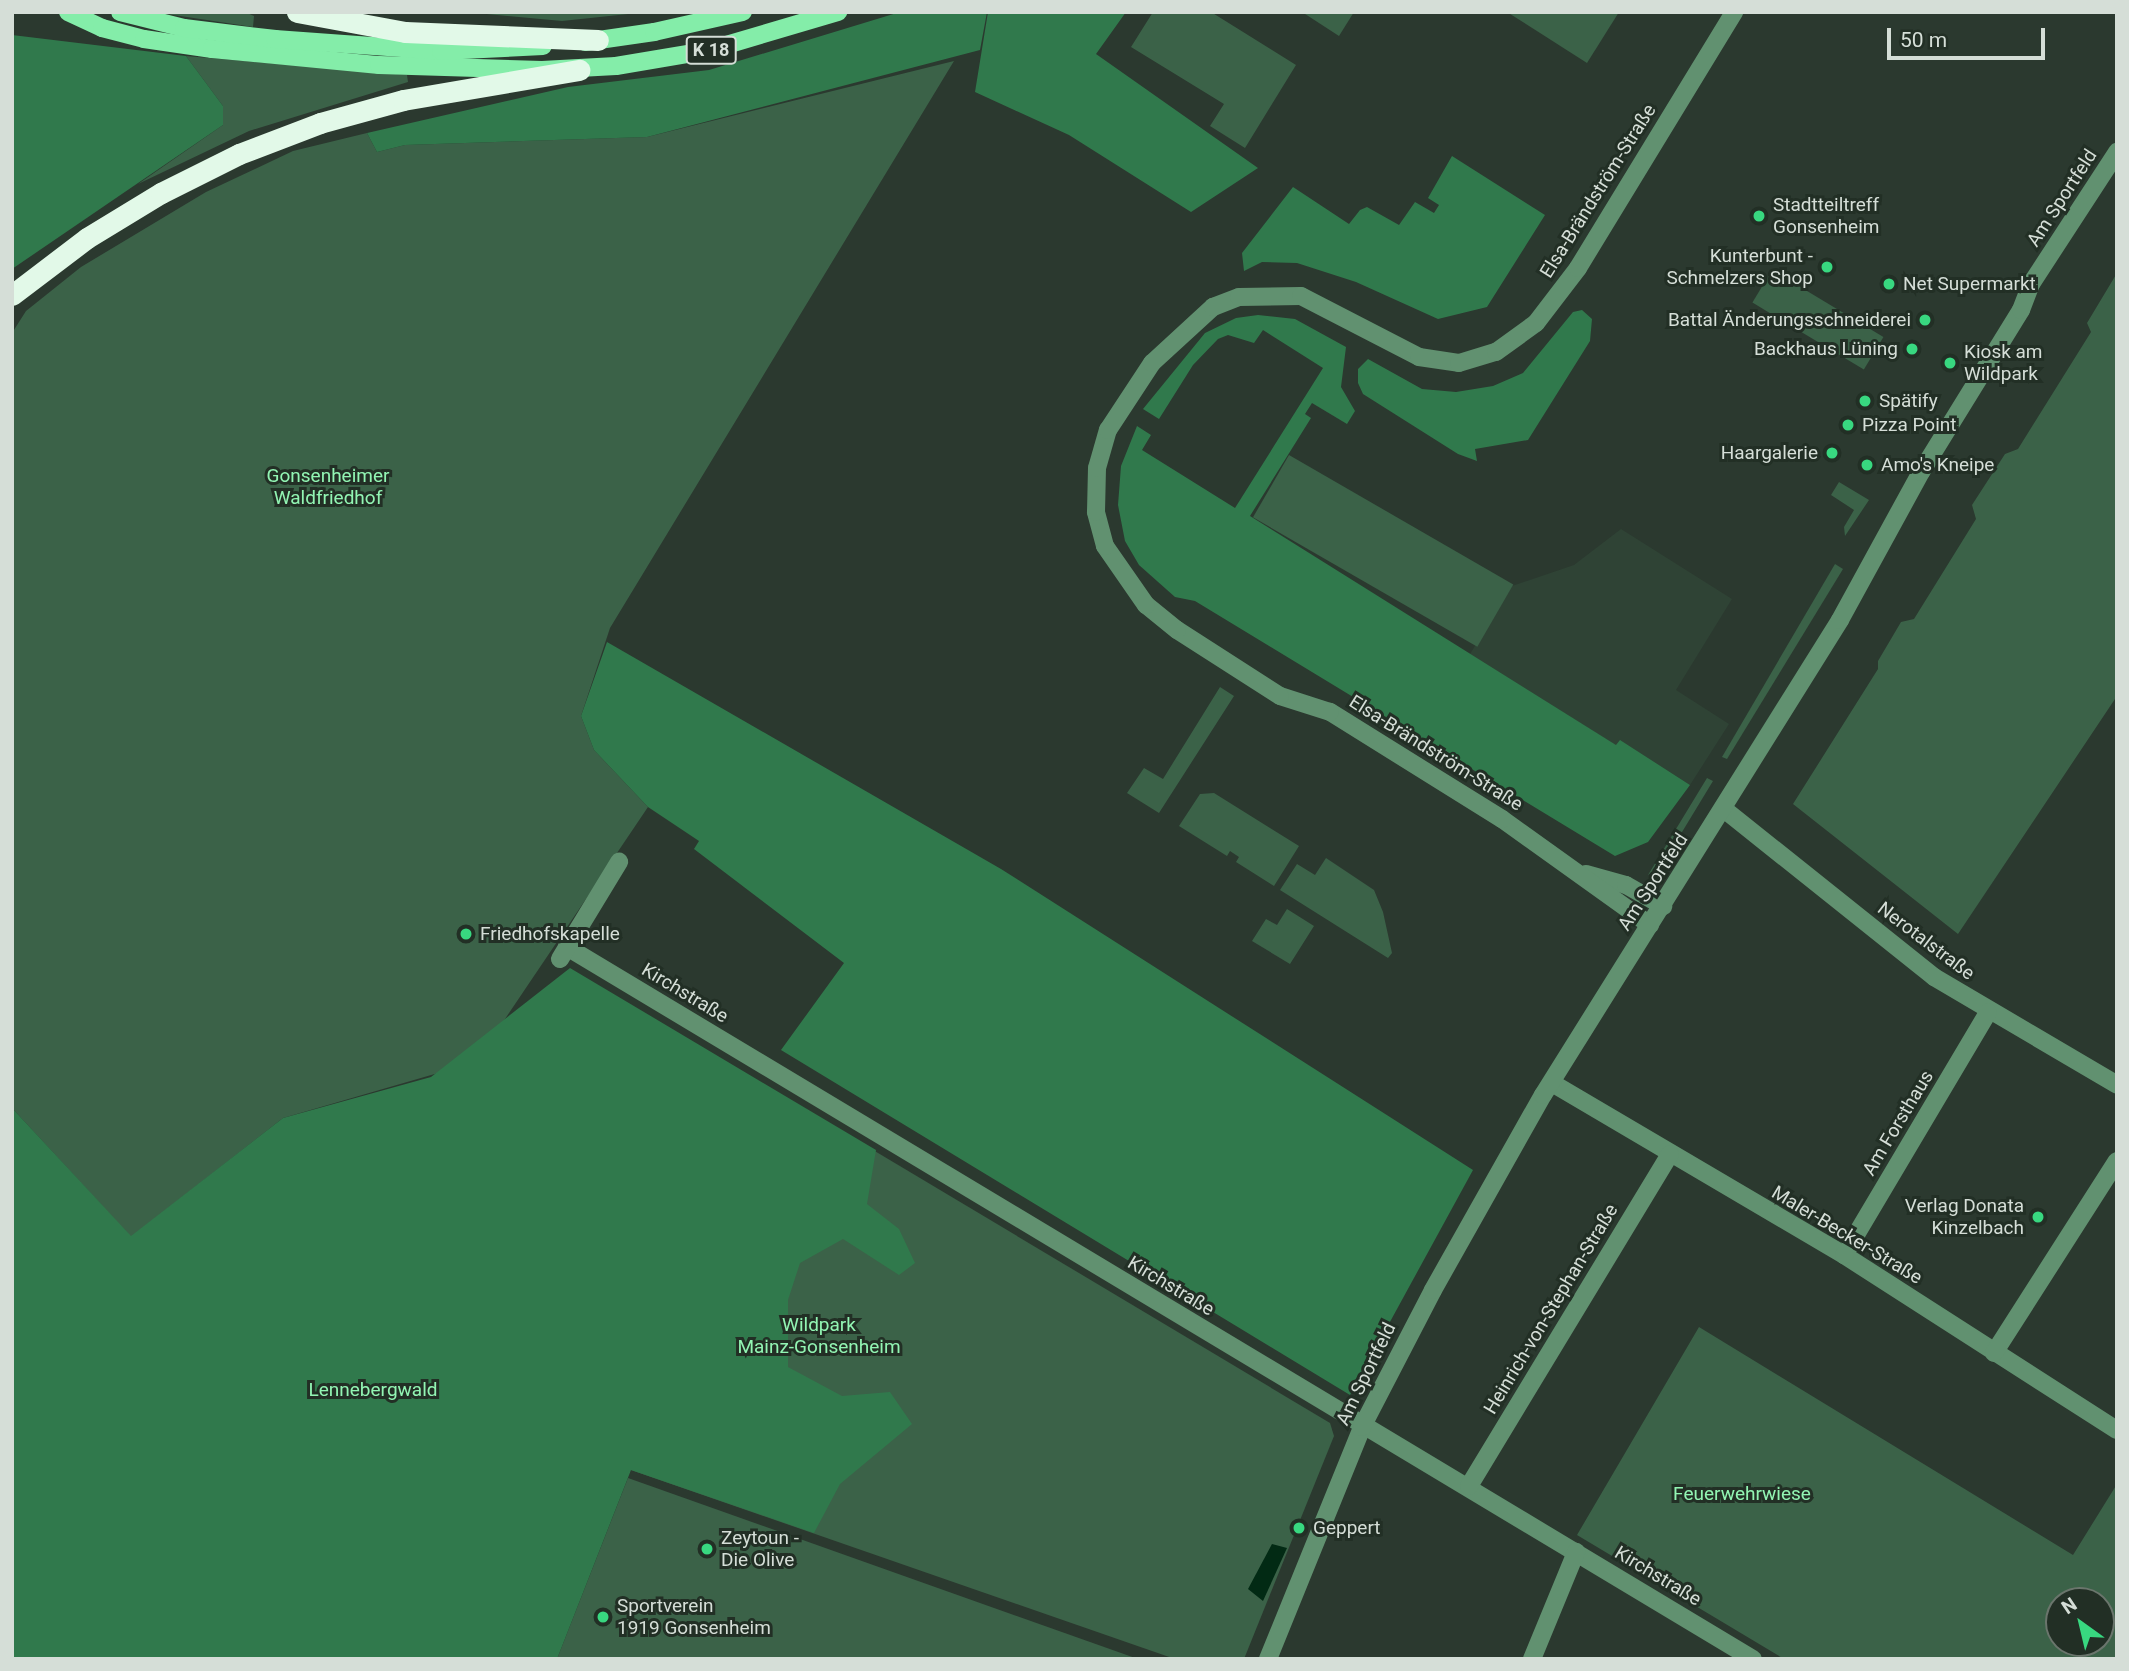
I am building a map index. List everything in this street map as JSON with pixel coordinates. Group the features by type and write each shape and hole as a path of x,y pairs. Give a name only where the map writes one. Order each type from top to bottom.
{"highway":[{"path":"297,12 405,32 598,40"},
{"path":"12,295 88,238 161,192 239,155 320,123 403,100 579,70"}],"main road":[{"path":"68,12 134,36 212,49 379,65 579,70"},
{"path":"120,12 184,28 275,39 441,51 598,40"},
{"name":"K 18","path":"598,40 743,12"},
{"name":"K 18","path":"579,70 706,51 838,12"}],"street":[{"name":"Elsa-Brändström-Straße","path":"1650,925 1577,870 1330,712 1280,696 1177,630 1146,604 1105,546 1096,512 1097,468 1108,430 1152,363 1213,307 1239,297 1301,296 1419,357 1459,363 1496,352 1536,323 1578,268 1734,12"},
{"name":"Am Sportfeld","path":"1268,1659 1362,1427 1433,1290 1552,1083 1840,620 1921,472 2021,310 2031,284 2117,152"},
{"name":"Nerotalstraße","path":"1724,810 1934,977 1988,1012 2117,1085"},
{"name":"Kirchstraße","path":"619,862 564,953 1362,1427 1469,1486 1753,1659"},
{"name":"Elsa-Brändström-Straße","path":"1577,870 1626,885 1662,906"},
{"name":"Am Forsthaus","path":"1844,1255 1988,1012"},
{"name":"Maler-Becker-Straße","path":"1552,1083 1844,1255 2117,1430"},
{"name":"Heinrich-von-Stephan-Straße","path":"1469,1486 1670,1154"},
{"path":"1994,1353 2117,1161"},
{"path":"1532,1659 1576,1552"}],"shaded area":[{"path":"1621,529 1732,599 1676,690 1729,724 1690,785 1621,741 1617,746 1470,654 1512,586 1574,565"},
{"path":"1272,1544 1287,1548 1263,1601 1248,1589"}],"green space":[{"path":"154,12 245,12 254,16 253,27"},
{"path":"466,12 647,12 562,21"},
{"path":"900,12 987,12 980,50 647,137 405,145 377,152 367,133 568,87 709,70"},
{"path":"988,12 1126,12 1096,54 1258,168 1191,212 1069,135 975,92"},
{"path":"1153,12 1211,12 1296,65 1245,148 1210,126 1224,104 1131,47"},
{"path":"1302,12 1354,12 1339,36"},
{"path":"1507,12 1619,12 1587,63"},
{"path":"12,35 186,56 223,106 223,125 12,269"},
{"path":"186,56 407,75 408,82 249,131 138,184 223,125 223,106"},
{"name":"Gonsenheimer Waldfriedhof","path":"954,61 610,628 581,716 594,750 648,807 476,1062 283,1118 131,1237 12,1108 12,333 26,311 81,267 206,192 293,151 367,133 377,152 405,145 647,137"},
{"path":"1452,156 1545,215 1487,307 1438,319 1356,282 1297,263 1262,262 1244,271 1242,253 1293,187 1349,224 1360,210 1367,207 1399,225 1415,202 1434,213 1439,205 1428,198"},
{"path":"1772,270 1883,337 1864,370 1752,303"},
{"path":"2117,273 2117,696 1958,934 1793,804 1878,669 1878,661 1901,622 1914,619 1976,519 1972,505 2005,454 2018,449 2091,332 2087,323"},
{"path":"1582,310 1592,319 1590,341 1528,440 1475,449 1477,461 1458,454 1363,394 1358,383 1358,369 1368,359 1422,389 1456,392 1493,386 1523,373 1573,312"},
{"path":"1258,315 1295,319 1346,347 1341,387 1355,411 1347,424 1312,403 1305,414 1311,418 1250,516 1616,745 1620,740 1690,785 1648,842 1615,856 1195,601 1175,597 1139,565 1125,541 1118,505 1121,466 1137,426 1151,435 1142,450 1235,508 1323,368 1263,330 1254,343 1228,335 1218,339 1193,365 1159,419 1143,409 1205,333 1236,318"},
{"path":"1289,455 1513,584 1477,647 1253,517"},
{"path":"1839,482 1869,500 1845,536 1844,527 1854,510 1831,495"},
{"path":"1835,564 1843,569 1727,759 1722,757"},
{"path":"607,642 1001,869 1473,1170 1350,1395 781,1050 844,963 694,849 699,841 648,807 594,750 581,716"},
{"path":"1220,687 1234,696 1159,813 1127,793 1144,768 1163,779"},
{"path":"1707,778 1713,781 1662,867 1648,875"},
{"path":"1214,793 1299,846 1274,886 1236,862 1239,857 1230,851 1227,856 1179,826 1200,794"},
{"path":"1326,858 1374,890 1383,912 1392,953 1388,958 1280,890 1297,864 1315,875"},
{"path":"1287,909 1314,926 1290,964 1252,941 1266,919 1277,925"},
{"name":"Lennebergwald","path":"570,968 876,1150 867,1204 899,1229 915,1263 899,1275 843,1239 800,1263 788,1300 788,1367 842,1396 890,1392 912,1424 840,1484 814,1533 631,1470 557,1659 12,1659 12,1108 131,1236 283,1118 431,1077"},
{"name":"Wildpark Mainz-Gonsenheim","path":"627,1003 1330,1423 1334,1436 1244,1659 1175,1659 631,1470"},
{"name":"Feuerwehrwiese","path":"1699,1327 2073,1555 2117,1484 2117,1659 1784,1659 1577,1535"},
{"name":"Sportverein 1919 Gonsenheim","path":"628,1478 1138,1659 557,1659"}],"place":[{"name":"Stadtteiltreff Gonsenheim","path":"1759,216"},
{"name":"Kunterbunt - Schmelzers Shop","path":"1827,267"},
{"name":"Net Supermarkt","path":"1889,284"},
{"name":"Battal Änderungsschneiderei","path":"1925,320"},
{"name":"Backhaus Lüning","path":"1912,349"},
{"name":"Kiosk am Wildpark","path":"1950,363"},
{"name":"Spätify","path":"1865,401"},
{"name":"Pizza Point","path":"1848,425"},
{"name":"Haargalerie","path":"1832,453"},
{"name":"Amo's Kneipe","path":"1867,465"},
{"name":"Friedhofskapelle","path":"466,934"},
{"name":"Verlag Donata Kinzelbach","path":"2038,1217"},
{"name":"Geppert","path":"1299,1528"},
{"name":"Zeytoun - Die Olive","path":"707,1549"},
{"name":"Sportverein 1919 Gonsenheim","path":"603,1617"}]}
